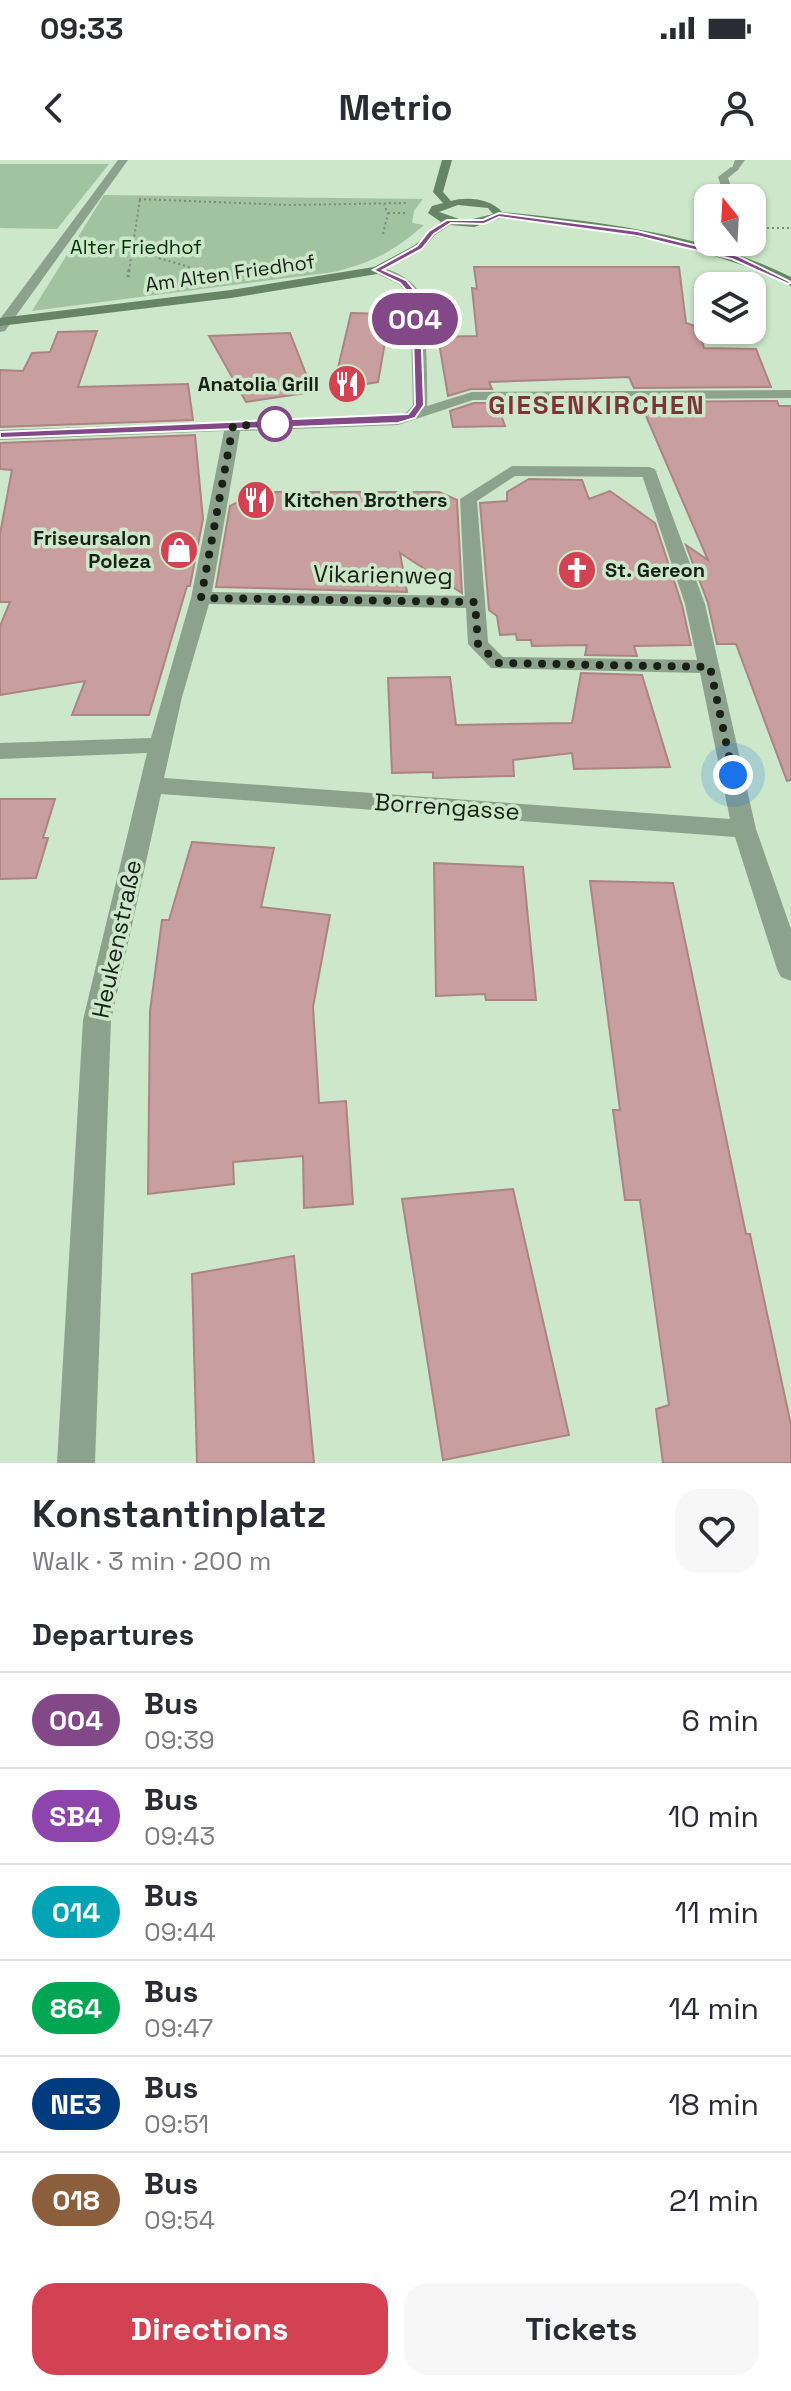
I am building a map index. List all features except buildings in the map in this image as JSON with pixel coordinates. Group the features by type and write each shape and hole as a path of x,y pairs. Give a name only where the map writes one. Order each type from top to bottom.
{"main road":[{"path":"447,160 438,192 449,204"},
{"path":"499,215 496,209 485,204 449,204 436,208 433,213 449,221 484,222 499,215 637,234 735,258 791,282"},
{"name":"Am Alten Friedhof","path":"1,324 231,294 377,270 419,247 431,233 449,221"}],"street":[{"path":"1,324 123,160"},
{"path":"725,184 723,177 737,165"},
{"path":"377,270 403,281 416,296 420,405 412,416"},
{"path":"389,319 415,317"},
{"path":"0,435 398,420 472,396 791,394"},
{"name":"Heukenstraße","path":"76,1463 97,1020 160,745 201,598 233,426"},
{"path":"475,602 468,499 512,471 649,472 695,604 744,829 791,969"},
{"name":"Vikarienweg","path":"201,598 475,602 478,644 498,663 710,667"},
{"path":"0,751 160,745"},
{"name":"Borrengasse","path":"151,785 744,829"}],"path":[{"path":"94,199 384,205 388,213"},
{"path":"766,228 791,228"},
{"path":"132,250 159,249 159,258 196,269"}],"green space":[{"path":"0,164 109,164 57,229 0,228"},
{"name":"Alter Friedhof","path":"104,195 423,199 414,211 412,223 424,225 382,255 334,272 32,311"}],"bus line":[{"name":"004","path":"0,435 398,420 412,416 420,405 416,296 403,281 377,270 419,247 431,233 449,221 484,222 499,215 599,227 735,258 791,282"}],"place":[{"name":"Anatolia Grill","path":"347,384"},
{"name":"Kitchen Brothers","path":"256,500"},
{"name":"Friseursalon Poleza","path":"179,550"},
{"name":"St. Gereon","path":"577,570"}],"district":[{"name":"GIESENKIRCHEN","path":"597,405"}],"route":[{"path":"275,424 233,426 201,598 475,602 478,644 498,663 710,667 733,775"}]}
